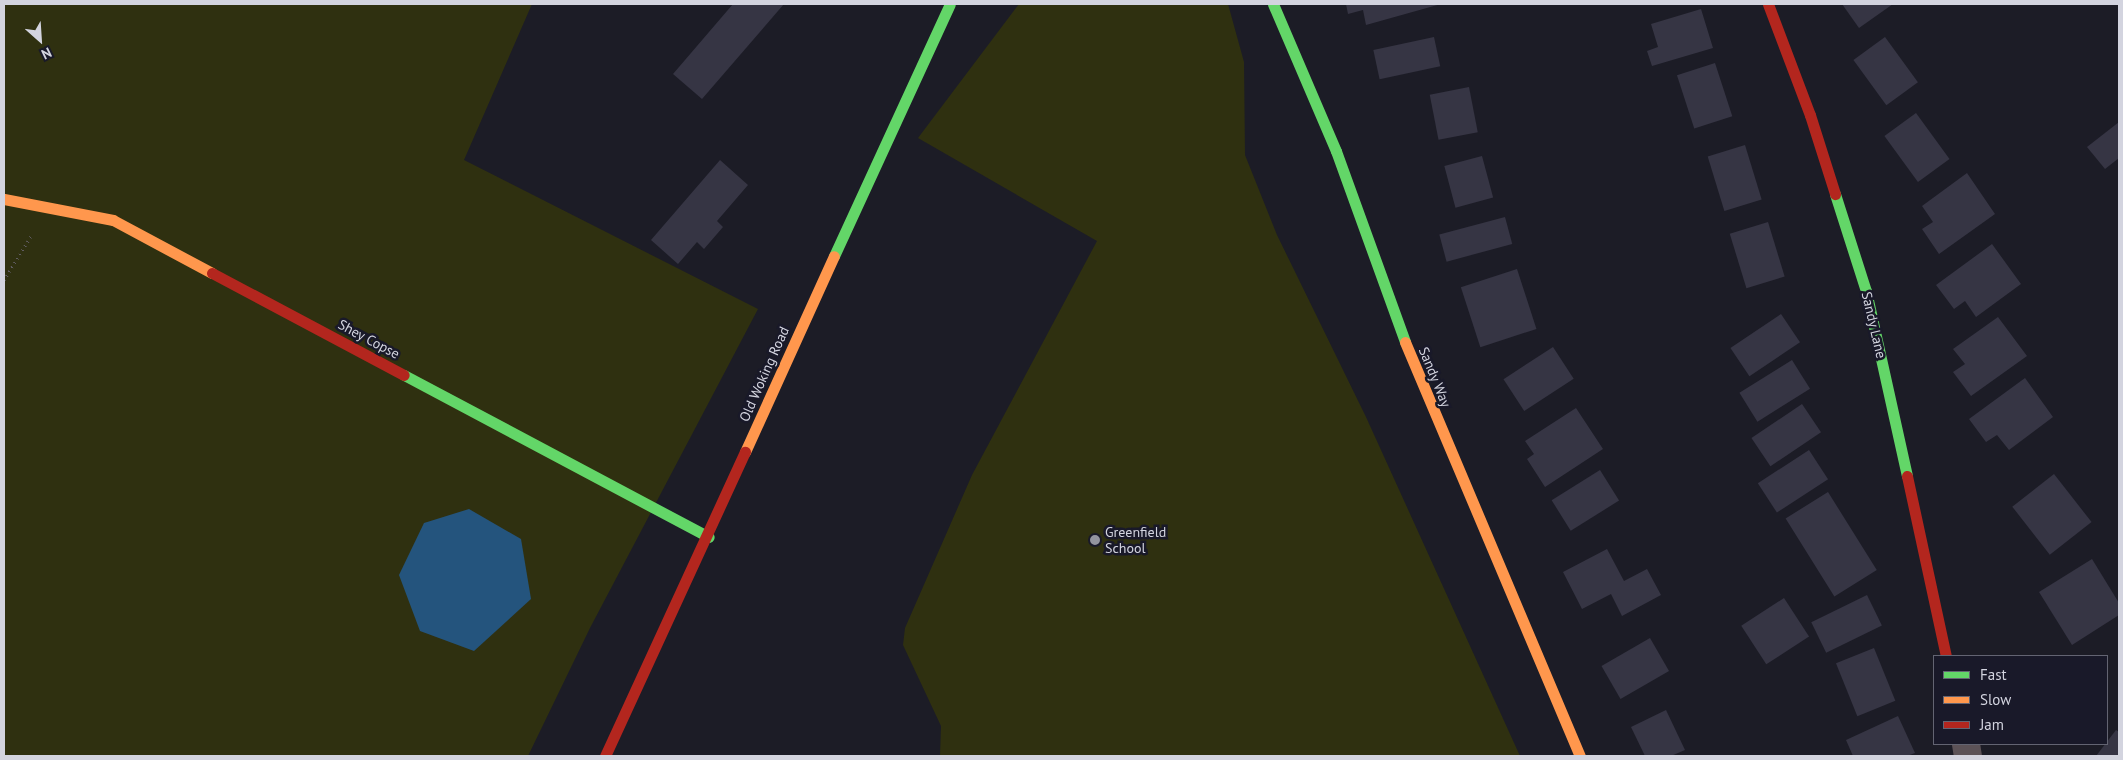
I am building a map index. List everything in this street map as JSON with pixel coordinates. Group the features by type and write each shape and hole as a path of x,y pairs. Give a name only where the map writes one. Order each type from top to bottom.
{"street":[{"name":"Old Woking Road","path":"605,756 709,536 851,215 950,4"},
{"name":"Sandy Way","path":"1273,4 1336,151 1414,367 1580,756"},
{"name":"Sandy Lane","path":"1768,4 1810,115 1866,291 1946,655"},
{"name":"Shey Copse","path":"4,199 113,220 709,536"}],"path":[{"path":"4,280 49,207"}],"shaded area":[{"path":"4,4 532,4 464,160 758,309 590,628 528,756 4,756"},
{"name":"Greenfield School","path":"1019,4 1228,4 1244,62 1245,155 1277,235 1366,417 1520,756 940,756 941,726 903,645 905,628 972,475 1097,241 918,138"}],"water":[{"path":"469,509 521,539 531,599 474,651 420,631 399,575 424,523"}],"building":[{"path":"733,4 784,4 702,99 673,74"},
{"path":"1346,4 1441,4 1366,25 1363,10 1348,14"},
{"path":"1842,4 1893,4 1859,28"},
{"path":"1701,9 1713,48 1652,66 1647,51 1658,47 1651,24"},
{"path":"1434,37 1440,66 1380,79 1373,50"},
{"path":"1885,37 1918,82 1886,105 1853,60"},
{"path":"1715,63 1732,116 1694,129 1677,75"},
{"path":"1469,87 1478,132 1439,140 1430,95"},
{"path":"1916,113 1950,159 1918,182 1884,136"},
{"path":"2119,122 2119,158 2105,169 2087,147"},
{"path":"1745,145 1762,200 1724,211 1708,156"},
{"path":"1482,156 1493,198 1455,208 1444,166"},
{"path":"720,160 748,185 717,221 723,227 704,249 697,242 678,264 651,240"},
{"path":"1967,173 1995,214 1939,254 1922,229 1933,222 1922,206"},
{"path":"1505,217 1512,244 1447,262 1439,235"},
{"path":"1768,222 1785,277 1746,288 1730,234"},
{"path":"1992,244 2021,284 1976,317 1965,301 1954,309 1936,285"},
{"path":"1517,269 1536,329 1480,347 1461,287"},
{"path":"1781,314 1800,342 1749,376 1730,348"},
{"path":"1998,317 2027,356 1971,396 1953,372 1965,364 1953,349"},
{"path":"1553,347 1574,379 1524,411 1504,379"},
{"path":"1792,360 1810,389 1757,422 1739,393"},
{"path":"2025,378 2053,417 2009,450 1997,435 1986,442 1969,419"},
{"path":"1802,404 1821,432 1770,466 1751,438"},
{"path":"1576,408 1603,449 1545,487 1527,459 1534,454 1525,441"},
{"path":"1809,450 1828,479 1777,513 1758,483"},
{"path":"1600,470 1619,501 1571,531 1552,500"},
{"path":"2054,474 2092,522 2050,555 2012,507"},
{"path":"1828,492 1877,570 1834,597 1786,518"},
{"path":"1607,549 1624,581 1647,569 1661,595 1622,616 1611,594 1582,609 1563,572"},
{"path":"2092,559 2119,603 2119,615 2072,645 2039,592"},
{"path":"1867,595 1882,626 1826,653 1811,622"},
{"path":"1784,598 1809,637 1766,664 1741,626"},
{"path":"1650,638 1669,671 1621,699 1602,666"},
{"path":"1874,648 1895,701 1857,716 1836,663"},
{"path":"1666,710 1685,750 1671,756 1645,756 1631,727"},
{"path":"1898,716 1915,753 1907,756 1853,756 1846,740"},
{"path":"2116,730 2119,732 2119,756 2096,756 2104,745 2108,745 2108,740"}],"traffic: fast":[{"path":"834,256 950,4"},
{"path":"1273,4 1336,151 1405,342"},
{"path":"1835,194 1866,291 1907,476"},
{"path":"404,375 709,537"}],"traffic: slow":[{"path":"4,199 113,220 212,273"},
{"path":"745,452 834,256"},
{"path":"1405,342 1580,756"}],"traffic: jam":[{"path":"1768,4 1810,115 1835,194"},
{"path":"212,273 404,375"},
{"path":"605,756 745,452"},
{"path":"1907,476 1946,655"}],"place":[{"name":"Greenfield School","path":"1095,540"}]}
